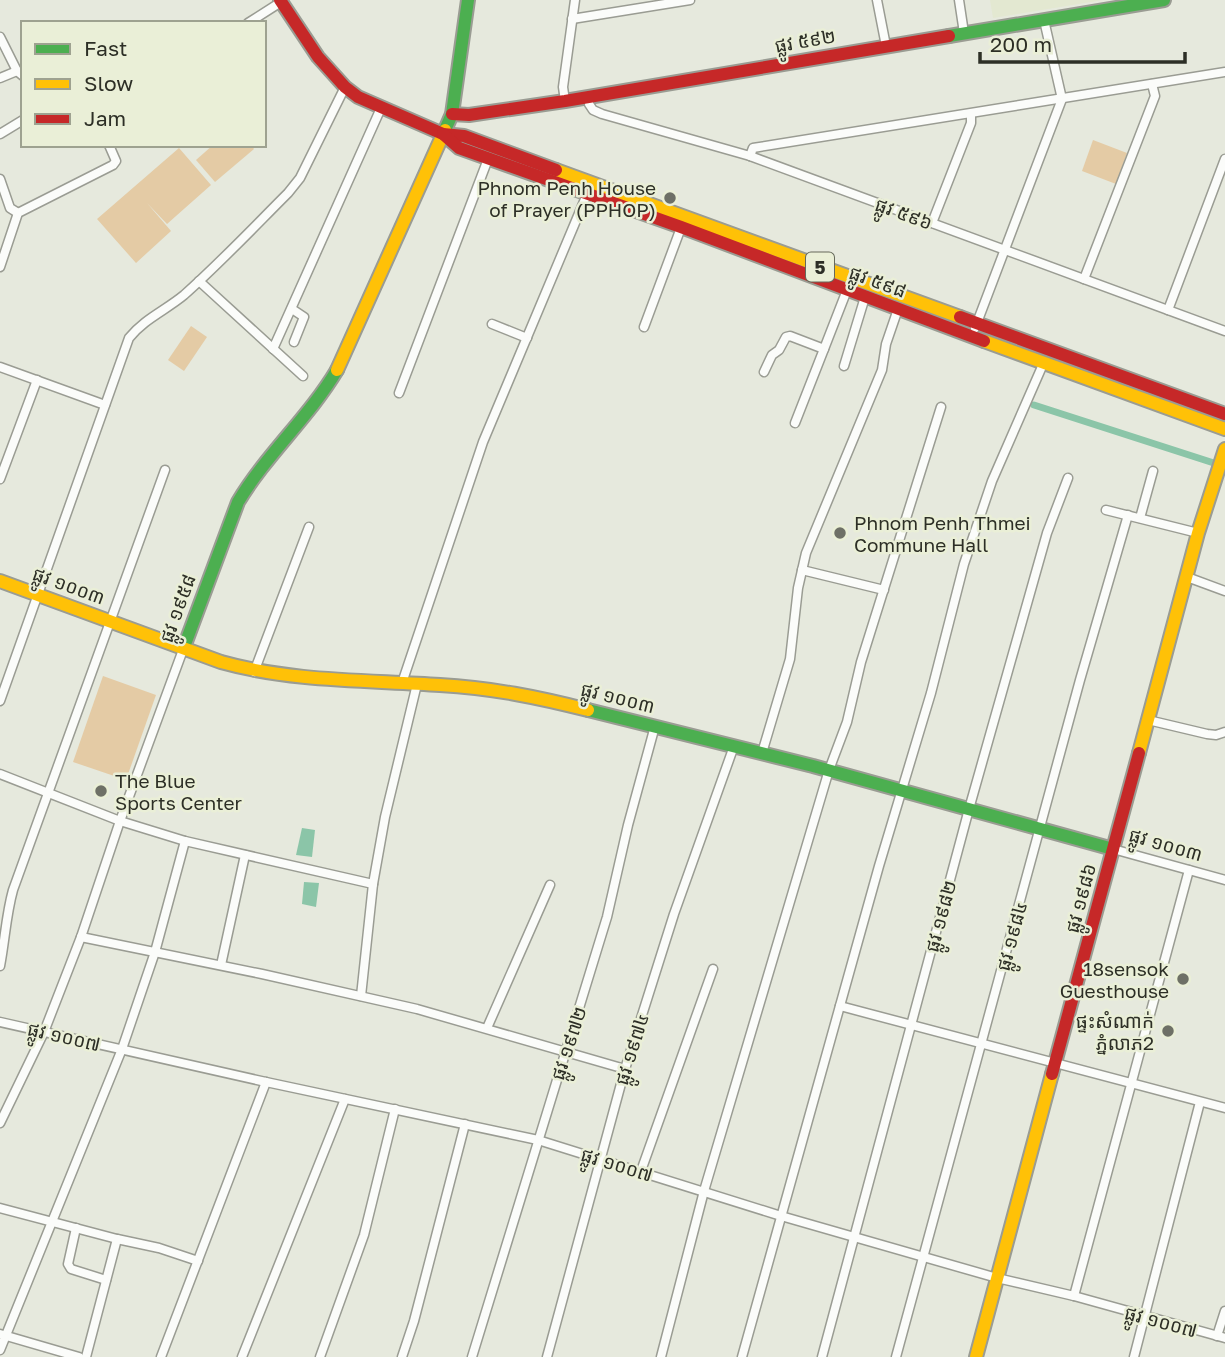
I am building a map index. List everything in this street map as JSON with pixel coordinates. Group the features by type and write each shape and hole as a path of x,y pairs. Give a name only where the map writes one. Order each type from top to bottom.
{"main road":[{"name":"ផ្លូវ ១៩៥៨","path":"184,647 238,502 248,485 336,372 452,114 468,0"},
{"name":"ផ្លូវ ៥៩២","path":"452,114 469,116 565,101 1164,0"},
{"name":"ផ្លូវ ៥៩៨","path":"281,1 318,57 345,87 381,108 443,134 459,148 683,222 974,330 1225,414"},
{"name":"ផ្លូវ ៥៩៨","path":"443,134 464,135 589,190"},
{"name":"ផ្លូវ ៥៩៨","path":"683,222 864,297 974,330 1044,362 1225,429"},
{"name":"ផ្លូវ ១៩៨៦","path":"976,1357 1198,533 1224,454"},
{"name":"ផ្លូវ ១០០៣","path":"0,581 254,672 480,687 526,694 829,770 1113,849"}],"street":[{"path":"565,101 563,87 575,0"},
{"path":"572,19 690,0"},
{"path":"877,0 886,46"},
{"path":"959,0 964,33"},
{"path":"251,21 281,1"},
{"path":"974,330 1062,99 1044,20"},
{"path":"0,37 20,74 0,78"},
{"path":"750,156 753,148 1225,72"},
{"path":"1084,279 1155,96 1152,84"},
{"path":"0,701 130,338 139,326 181,298 200,281 300,178 345,87"},
{"name":"ផ្លូវ ៥៩៦","path":"589,96 589,104 593,110 602,114 750,156 1225,331"},
{"path":"273,349 381,108"},
{"path":"932,223 971,123 971,114"},
{"path":"0,134 21,121"},
{"path":"0,267 18,213 113,165 116,161 110,147"},
{"path":"398,393 488,159"},
{"path":"1168,310 1225,159"},
{"path":"0,179 10,208 18,213"},
{"path":"402,683 484,442 589,190"},
{"path":"644,327 683,222"},
{"path":"200,281 303,376"},
{"path":"795,423 847,290"},
{"path":"844,366 864,297"},
{"path":"292,309 304,317 294,342"},
{"path":"762,753 790,659 802,570 882,370 886,344 898,309"},
{"path":"492,324 527,338"},
{"path":"764,372 772,355 779,350 786,337 790,336 824,349"},
{"path":"742,1357 931,692 964,564 992,481 1044,362"},
{"path":"0,367 104,405"},
{"path":"0,479 37,380"},
{"path":"661,1357 704,1191 829,770 847,722 861,662 941,407"},
{"path":"0,966 10,899 165,470"},
{"path":"1140,518 1153,471"},
{"name":"ផ្លូវ ១៩៨២","path":"822,1357 969,809 1048,533 1068,478"},
{"path":"1106,510 1198,533"},
{"name":"ផ្លូវ ១៩៨៤","path":"896,1357 1128,515"},
{"path":"254,672 309,527"},
{"path":"802,570 884,590"},
{"path":"1187,577 1225,591"},
{"name":"ផ្លូវ ១៩៥៨","path":"0,1123 44,1032 81,937 184,647"},
{"path":"361,996 373,884 385,817 417,684"},
{"path":"1148,720 1207,734 1225,732"},
{"name":"ផ្លូវ ១៩៧២","path":"472,1357 607,917 655,726"},
{"name":"ផ្លូវ ១៩៧៤","path":"547,1357 625,1069 674,914 734,746"},
{"path":"0,774 121,821 185,841 373,884"},
{"path":"0,1350 3,1334 122,1049 155,952 185,841"},
{"name":"ផ្លូវ ១០០៣","path":"1113,849 1225,880"},
{"path":"221,965 245,855"},
{"path":"1074,1296 1189,870"},
{"path":"487,1028 550,885"},
{"path":"81,937 361,996 487,1028 625,1069"},
{"path":"641,1171 713,969"},
{"path":"840,1006 1225,1108"},
{"name":"ផ្លូវ ១០០៧","path":"0,1022 538,1140 781,1216 997,1278 1074,1296 1221,1337"},
{"path":"161,1357 265,1082"},
{"path":"242,1357 345,1099"},
{"path":"1134,1357 1200,1102"},
{"path":"320,1357 365,1235 395,1110"},
{"path":"402,1357 414,1321 465,1124"},
{"path":"0,1208 159,1248 198,1261"},
{"path":"76,1228 68,1264 71,1269 106,1280"},
{"path":"86,1357 117,1239"},
{"path":"1221,1337 1225,1311"},
{"path":"3,1334 76,1357"}],"shaded area":[{"path":"990,0 1103,0 993,18"},
{"path":"1093,140 1127,153 1116,184 1082,171"},
{"path":"211,147 254,149 215,182 196,160"},
{"path":"179,148 211,185 167,224 147,203 171,231 136,263 97,219"},
{"path":"191,326 207,337 184,371 168,360"},
{"path":"103,676 156,695 126,780 73,762"},
{"path":"302,828 315,830 312,857 296,855"},
{"path":"304,882 319,883 316,907 302,904"}],"waterway":[{"path":"1034,405 1220,465"}],"traffic: fast":[{"path":"445,130 452,114 468,0"},
{"path":"949,36 1164,0"},
{"path":"184,647 238,502 337,370"},
{"path":"588,710 813,766 1113,849"}],"traffic: slow":[{"path":"337,370 445,130"},
{"path":"556,170 960,317"},
{"path":"984,341 1225,429"},
{"path":"1139,753 1198,533 1225,449"},
{"path":"0,581 221,662 248,669 302,677 478,688 588,710"},
{"path":"976,1357 1052,1074"}],"traffic: jam":[{"path":"280,0 318,57 345,87 358,97 443,134 464,136 556,170"},
{"path":"452,114 469,115 565,101 949,36"},
{"path":"443,134 459,148 681,227 984,341"},
{"path":"960,317 1225,414"},
{"path":"1052,1074 1139,753"}],"place":[{"name":"Phnom Penh House of Prayer (PPHOP)","path":"670,198"},
{"name":"Phnom Penh Thmei Commune Hall","path":"840,533"},
{"name":"The Blue Sports Center","path":"101,791"},
{"name":"18sensok Guesthouse","path":"1183,979"},
{"name":"ផ្ទះសំណាក់ ភ្នំលាភ2","path":"1168,1031"}]}
